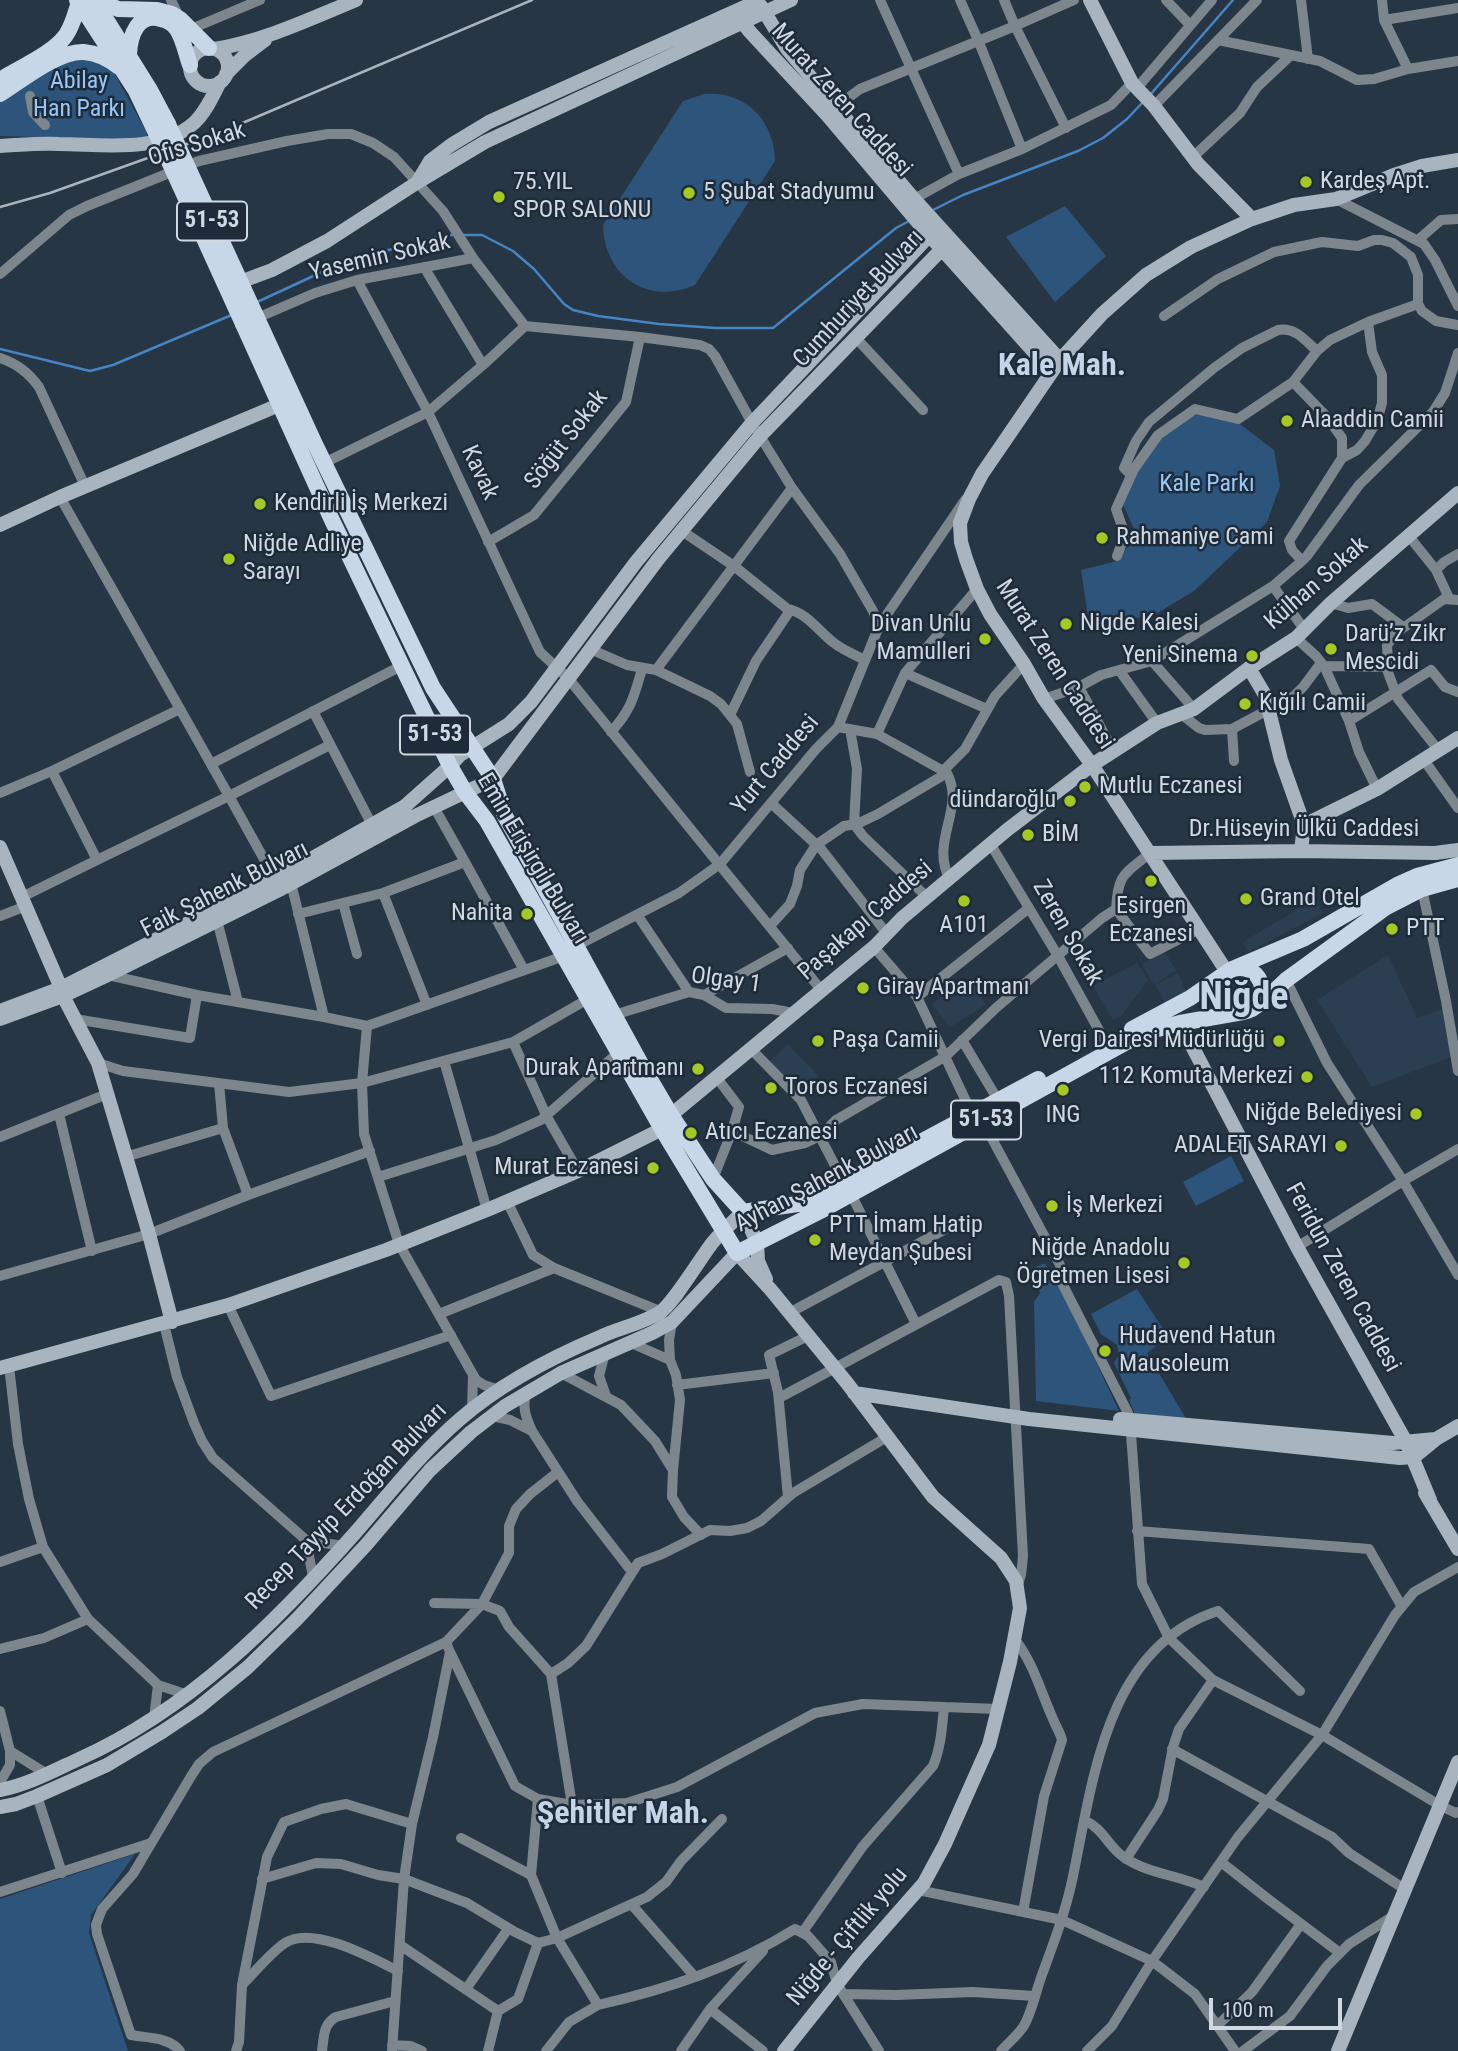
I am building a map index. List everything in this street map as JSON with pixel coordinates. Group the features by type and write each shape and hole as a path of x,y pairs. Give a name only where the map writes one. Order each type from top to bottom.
{"main road":[{"path":"275,34 244,56 223,78 211,86 197,82 191,72 192,57 198,51 241,44 275,34 356,0"},
{"path":"418,182 430,162 451,145 489,122 757,6 791,0"},
{"path":"1090,0 1143,94 1193,157 1252,219"},
{"path":"0,80 63,39 82,2 124,10 158,5 186,24 226,59 228,69 194,123 170,137 150,143 41,143 0,146"},
{"name":"51-53","path":"82,2 129,54 150,90 162,128 250,321"},
{"name":"51-53","path":"82,2 117,67 162,128 240,282 250,321"},
{"path":"240,282 272,270 327,241 485,142 742,22 757,6"},
{"name":"Murat Zeren Caddesi","path":"757,6 832,111"},
{"path":"129,54 136,26 144,19 155,17 167,20 175,27 191,72 198,104 194,123"},
{"name":"Murat Zeren Caddesi","path":"742,22 832,111 914,206 927,227 944,242 1056,366 982,474 960,523 961,542 977,589 990,614 1227,972"},
{"path":"0,94 66,55 86,52 117,67"},
{"path":"0,138 41,143"},
{"path":"1056,366 1102,314 1146,275 1191,247 1252,219 1294,205 1336,199 1422,166 1458,160"},
{"name":"Cumhuriyet Bulvarı","path":"450,766 460,755 509,724 531,702 636,562 757,429 927,227"},
{"name":"Cumhuriyet Bulvarı","path":"493,779 757,429 856,338 944,242"},
{"name":"Emin Erişirgil Bulvarı","path":"250,321 279,405 450,766 614,1015 671,1115 713,1179 743,1212"},
{"name":"Emin Erişirgil Bulvarı","path":"250,321 324,463 433,688 493,779 505,816 570,951 588,999 737,1253"},
{"path":"0,525 60,496 279,405"},
{"name":"Külhan Sokak","path":"1092,765 1157,723 1188,711 1300,633 1458,493"},
{"path":"1249,668 1270,709 1281,760 1304,825 1301,851"},
{"path":"1304,825 1377,789 1458,738"},
{"name":"Paşakapı Caddesi","path":"671,1115 874,947 902,918 1092,765"},
{"name":"Faik Şahenk Bulvarı","path":"0,1019 62,992 372,825 405,806 450,766"},
{"name":"Faik Şahenk Bulvarı","path":"0,1011 108,975 493,779"},
{"path":"0,847 62,992 98,1063 149,1234 168,1323"},
{"name":"Dr.Hüseyin Ülkü Caddesi","path":"1150,853 1435,853 1458,850"},
{"name":"51-53","path":"1227,972 1303,939 1399,884 1458,865"},
{"name":"51-53","path":"1247,1011 1385,908 1422,889 1458,878"},
{"path":"1248,970 1260,981 1261,997 1247,1011 1228,1010 1219,999 1218,984 1227,972 1248,970"},
{"name":"Ayhan Şahenk Bulvarı","path":"977,1118 998,1100 1190,998 1227,972"},
{"name":"Ayhan Şahenk Bulvarı","path":"737,1253 977,1118 1143,1033 1180,1023 1247,1011"},
{"name":"Feridun Zeren Caddesi","path":"1180,1023 1297,1247 1385,1405 1407,1457 1456,1541"},
{"path":"4,1367 228,1305 399,1244 578,1171 662,1129"},
{"name":"Ayhan Şahenk Bulvarı","path":"743,1212 818,1200 847,1189"},
{"path":"743,1212 757,1242 758,1261 771,1290"},
{"name":"Recep Tayyip Erdoğan Bulvarı","path":"0,1790 47,1774 99,1750 188,1695 236,1655 343,1546 418,1459 472,1410 499,1390 553,1358 601,1336 667,1317 714,1241 743,1212"},
{"path":"737,1253 771,1290"},
{"name":"Recep Tayyip Erdoğan Bulvarı","path":"0,1807 37,1796 107,1765 198,1709 238,1676 297,1619 366,1545 430,1470 471,1432 561,1373 631,1343 667,1317 737,1253"},
{"name":"Niğde - Çiftlik yolu","path":"771,1290 849,1385 933,1497 1001,1558 1016,1581 1020,1608 989,1745 945,1844 924,1883 841,1989 783,2051"},
{"path":"849,1385 1017,1413 1407,1457 1458,1426"},
{"path":"1130,1424 1400,1442 1436,1439"},
{"path":"1338,2051 1458,1762"}],"street":[{"path":"171,0 186,24 232,5 260,0"},
{"path":"880,0 959,174"},
{"path":"960,0 1022,149"},
{"path":"1004,0 1066,128"},
{"path":"832,111 860,89 1074,0"},
{"path":"1166,0 1190,25"},
{"path":"1143,94 1190,25 1212,0"},
{"path":"914,206 959,174 1022,149 1111,105 1143,94 1218,40 1257,0"},
{"path":"1301,0 1308,59"},
{"path":"1381,0 1384,20 1408,69"},
{"path":"1384,20 1458,8"},
{"path":"1218,40 1320,61 1357,80 1374,79 1408,69 1458,61"},
{"path":"1193,157 1240,113 1257,87 1291,55"},
{"path":"30,96 33,112 45,125"},
{"name":"Ofis Sokak","path":"0,274 69,215 87,206 199,162 328,134 351,135 373,143 394,157 451,222 473,258"},
{"path":"1336,199 1418,240 1429,250 1458,306"},
{"path":"1418,240 1441,220 1458,219"},
{"path":"1164,316 1218,279 1274,252 1329,242 1359,246 1382,240 1393,243 1411,257 1418,275 1418,304 1429,317 1458,325"},
{"name":"Yasemin Sokak","path":"250,321 315,293 357,280 473,258 525,326"},
{"path":"424,267 483,365"},
{"name":"Kavak","path":"357,280 428,412 540,652 568,678 822,990"},
{"path":"1117,556 1125,535 1116,509 1131,475 1158,435 1195,409 1238,419 1293,382 1317,351 1330,340 1367,322 1418,304"},
{"path":"1302,561 1292,550 1289,541 1342,458 1365,442 1377,421 1382,403 1382,375 1373,352 1367,322"},
{"path":"324,463 428,412 525,326 700,345 715,356 792,488 841,554 879,626"},
{"path":"1131,475 1124,468 1136,441 1149,422 1213,368 1242,348 1284,329 1300,336 1317,351"},
{"name":"Söğüt Sokak","path":"488,542 534,515 626,402 640,337"},
{"path":"856,338 923,410"},
{"path":"1044,699 1079,687 1101,675 1152,661 1273,586 1302,561 1359,485 1433,412 1445,393 1458,353"},
{"path":"0,358 16,363 31,375 39,387 85,486"},
{"path":"1293,382 1327,417 1342,438 1342,458"},
{"name":"Yurt Caddesi","path":"367,1026 570,951 679,893 720,864 816,749 838,727 879,626 982,474"},
{"path":"656,670 792,488"},
{"path":"60,496 275,879"},
{"path":"682,531 734,566 787,609 804,616 836,645 865,660"},
{"path":"1408,536 1436,570 1453,599 1438,603 1388,641 1386,667 1403,706 1439,751"},
{"path":"1436,570 1458,554"},
{"path":"1273,586 1322,665 1377,789"},
{"path":"877,734 905,673 977,589"},
{"path":"1331,603 1348,608 1372,604 1403,627"},
{"path":"730,715 756,661 789,612 787,609"},
{"path":"590,649 642,669 656,670 721,704 737,724 750,772"},
{"path":"1152,661 1199,728 1206,730 1232,729 1294,696 1322,665"},
{"path":"770,926 790,904 800,870 816,845 844,826 878,814 945,772 965,748 986,709 1004,684 1024,664"},
{"path":"1322,665 1386,667"},
{"path":"211,764 401,666"},
{"path":"611,732 632,703 642,669"},
{"path":"1119,670 1157,723"},
{"path":"1349,721 1431,670 1445,687 1458,692"},
{"path":"905,673 986,709"},
{"path":"1079,687 1113,750"},
{"path":"0,793 180,709"},
{"path":"313,711 372,825"},
{"path":"838,727 877,734 945,772 952,783 953,797 942,854 943,867 950,880"},
{"path":"850,729 857,769 854,824 863,836 928,898"},
{"path":"1232,729 1234,761"},
{"path":"0,916 97,860 330,745"},
{"path":"1424,760 1458,808"},
{"path":"52,771 97,860"},
{"path":"771,803 816,845 842,874 887,934"},
{"path":"434,807 524,970"},
{"name":"Zeren Sokak","path":"991,845 1058,956 1105,1043"},
{"path":"1150,853 1121,877 1116,909 1150,954 1199,929"},
{"path":"298,914 383,893 464,862"},
{"path":"291,883 324,1017"},
{"path":"1422,889 1458,1071"},
{"path":"383,893 427,1005"},
{"path":"343,903 357,954"},
{"path":"917,997 1028,908"},
{"path":"732,1131 772,1150 805,1143 820,1136 836,1120 946,1056 997,1007 1116,909"},
{"path":"638,916 689,992"},
{"path":"217,920 237,1002"},
{"path":"874,947 917,997 977,1118 1057,1259 1062,1283 1130,1424 1142,1584 1169,1638 1213,1680 1322,1735 1441,1806 1458,1812"},
{"path":"704,995 788,948"},
{"path":"108,975 197,995 367,1026 362,1083 364,1134 399,1244 476,1380 499,1390"},
{"path":"1286,980 1327,1063 1403,1181 1458,1275"},
{"name":"Olgay 1","path":"614,1015 689,992 704,995 726,1008 772,1009 793,1013"},
{"path":"75,1019 190,1038 197,995"},
{"path":"98,1063 123,1071 289,1092 362,1083 513,1042 588,999"},
{"path":"962,1041 998,1100"},
{"path":"513,1042 547,1117 578,1171"},
{"path":"750,1048 801,1100 916,1324"},
{"path":"378,1177 496,1140 547,1117 619,1052"},
{"path":"444,1061 487,1210"},
{"path":"713,1179 739,1107 717,1078"},
{"path":"219,1083 223,1128 248,1195"},
{"path":"0,1137 107,1094"},
{"path":"59,1114 92,1251"},
{"path":"125,1157 223,1128"},
{"path":"1297,1247 1458,1149"},
{"path":"0,1276 149,1234 248,1195 370,1152"},
{"path":"507,1202 533,1255 554,1268 667,1317 670,1360 680,1400 672,1497 684,1517 701,1535"},
{"path":"789,1313 955,1224"},
{"path":"439,1314 554,1268"},
{"path":"779,1398 999,1280 1006,1282 1017,1413 1023,1556 1017,1588"},
{"path":"228,1305 271,1396 451,1335"},
{"path":"168,1323 177,1377 194,1423 213,1458 306,1541 343,1546"},
{"path":"788,1497 779,1398 769,1355 808,1336"},
{"path":"631,1343 670,1360"},
{"path":"605,1353 599,1376 606,1396"},
{"path":"4,1367 29,1499 43,1547 88,1619 158,1685 188,1695"},
{"path":"561,1373 621,1405 655,1441 673,1470"},
{"path":"677,1385 774,1373"},
{"path":"472,1410 473,1375"},
{"path":"526,1394 524,1413 531,1431 577,1502 632,1572"},
{"path":"492,1416 510,1420 531,1431"},
{"path":"551,1674 586,1646 638,1563 710,1530 747,1528 761,1521 788,1497 887,1437"},
{"path":"180,2051 163,2040 131,2035 97,1934 96,1925 103,1909 133,1874 195,1771 213,1752 448,1647 482,1604 509,1553 509,1526 516,1509 558,1472"},
{"path":"1137,1531 1369,1549 1402,1607"},
{"path":"306,1541 313,1577"},
{"path":"0,1562 43,1547"},
{"path":"1087,2051 1112,2026 1152,1961 1238,1837 1322,1735 1402,1607 1414,1592 1458,1567"},
{"path":"433,1603 482,1604 500,1611 509,1627 551,1674 572,1805"},
{"path":"1001,2051 1024,2026 1062,1920 1093,1778 1118,1704 1149,1654 1198,1618 1218,1611 1300,1691"},
{"path":"0,1649 44,1638 88,1619"},
{"path":"1014,1638 1027,1655 1062,1740 1044,1796 1023,1912"},
{"path":"448,1647 515,1786 538,1799 572,1805 626,1803 677,1787 815,1713 863,1704 998,1709"},
{"path":"422,2051 411,2046 392,2048 395,2001 404,1879 412,1824 433,1737 448,1647"},
{"path":"1126,1859 1163,1799 1172,1749 1180,1729 1213,1680"},
{"path":"153,1718 158,1685"},
{"path":"802,1933 863,1846 933,1766 939,1747 944,1707"},
{"path":"0,1711 10,1751 10,1765 0,1782"},
{"path":"1172,1749 1332,1837 1349,1853 1406,1890"},
{"path":"10,1751 47,1774"},
{"path":"37,1796 62,1873"},
{"path":"538,1799 531,1875 556,1938 598,2005"},
{"path":"236,2051 239,2042 242,1985 262,1879 267,1857 284,1822 346,1804 412,1824"},
{"path":"262,1879 316,1863 341,1864 378,1875 404,1879 467,1903 508,1929 538,1942 556,1938 647,1897 666,1882 722,1819"},
{"path":"1084,1820 1102,1832 1117,1853 1126,1859 1146,1870 1204,1887"},
{"path":"461,1838 531,1875"},
{"path":"0,1892 151,1843"},
{"path":"1221,1861 1340,1953"},
{"path":"918,1890 1062,1920 1152,1961 1195,1994 1235,2051"},
{"path":"632,1905 695,1978"},
{"path":"1242,2051 1290,2015 1327,1966 1349,1944 1395,1915"},
{"path":"1217,2026 1252,1992 1301,1924"},
{"path":"466,1989 508,1929"},
{"path":"546,2051 569,2022 598,2005 695,1978 767,1947 795,1929 808,1936 831,1962 841,1989 879,2051"},
{"path":"242,1985 286,1942 297,1939 337,1942 398,1970"},
{"path":"488,2051 498,2011 518,1999 538,1942"},
{"path":"400,1945 498,2011"},
{"path":"681,2051 710,2009 767,1947"},
{"path":"841,1989 896,1995 973,1992 1034,1996"},
{"path":"322,2051 324,2029 329,2021 395,2001"},
{"path":"710,2009 763,2051"}],"shaded area":[{"path":"1315,899 1323,913 1248,952 1243,942"},
{"path":"1164,951 1176,970 1154,985 1142,965"},
{"path":"1388,955 1417,1018 1443,1009 1451,1057 1372,1087 1317,1000"},
{"path":"1137,963 1148,980 1121,1016 1113,1020 1093,986"},
{"path":"1178,973 1186,992 1166,1004 1155,985"},
{"path":"971,977 986,1005 950,1027 932,1004"},
{"path":"788,1044 818,1076 798,1094 768,1063"}],"green space":[{"name":"Abilay Han Parkı","path":"71,55 108,62 146,131 144,140 0,136 0,97"},
{"name":"5 Şubat Stadyumu","path":"704,94 732,97 755,111 770,133 775,161 695,285 678,291 646,289 620,272 611,259 605,243 603,225 683,101"},
{"path":"1065,206 1106,256 1055,302 1006,237"},
{"name":"Kale Parkı","path":"1203,413 1240,424 1274,450 1280,486 1267,522 1194,591 1149,618 1088,616 1081,570 1117,561 1137,535 1123,505 1146,451 1173,423"},
{"path":"1231,1156 1244,1181 1196,1206 1183,1182"},
{"path":"1045,1264 1062,1290 1119,1411 1036,1401 1034,1302 1040,1293 1030,1270"},
{"path":"1137,1289 1167,1335 1147,1353 1185,1417 1184,1421 1135,1414 1129,1400 1131,1398 1114,1363 1119,1355 1117,1345 1101,1334 1091,1314"},
{"path":"135,1854 91,1915 89,1933 128,2051 0,2051 0,1899"}],"waterway":[{"path":"1150,95 1233,0"},
{"path":"933,210 963,195 1078,151 1103,138 1143,102"},
{"path":"463,235 482,235 513,251 573,310 659,324 773,328 896,228 911,220"},
{"path":"255,303 359,258 453,235"},
{"path":"0,349 90,371 113,365 234,314"}],"railway":[{"path":"0,207 50,193 226,130 532,0"}],"place":[{"name":"Kardeş Apt.","path":"1306,182"},
{"name":"5 Şubat Stadyumu","path":"689,193"},
{"name":"75.YIL SPOR SALONU","path":"499,197"},
{"name":"Alaaddin Camii","path":"1287,421"},
{"name":"Kendirli İş Merkezi","path":"260,504"},
{"name":"Rahmaniye Cami","path":"1102,538"},
{"name":"Niğde Adliye Sarayı","path":"229,559"},
{"name":"Nigde Kalesi","path":"1066,624"},
{"name":"Divan Unlu Mamulleri","path":"985,639"},
{"name":"Darü’z Zikr Mescidi","path":"1331,649"},
{"name":"Yeni Sinema","path":"1252,656"},
{"name":"Kığılı Camii","path":"1245,704"},
{"name":"Mutlu Eczanesi","path":"1085,787"},
{"name":"dündaroğlu","path":"1070,801"},
{"name":"BİM","path":"1028,835"},
{"name":"Esirgen Eczanesi","path":"1151,881"},
{"name":"Grand Otel","path":"1246,899"},
{"name":"A101","path":"964,901"},
{"name":"Nahita","path":"527,914"},
{"name":"PTT","path":"1392,929"},
{"name":"Giray Apartmanı","path":"863,988"},
{"name":"Paşa Camii","path":"818,1041"},
{"name":"Vergi Dairesi Müdürlüğü","path":"1279,1041"},
{"name":"Durak Apartmanı","path":"698,1069"},
{"name":"112 Komuta Merkezi","path":"1307,1077"},
{"name":"Toros Eczanesi","path":"771,1088"},
{"name":"ING","path":"1063,1090"},
{"name":"Niğde Belediyesi","path":"1416,1114"},
{"name":"Atıcı Eczanesi","path":"691,1133"},
{"name":"ADALET SARAYI","path":"1341,1146"},
{"name":"Murat Eczanesi","path":"653,1168"},
{"name":"İş Merkezi","path":"1052,1206"},
{"name":"PTT İmam Hatip Meydan Şubesi","path":"815,1240"},
{"name":"Niğde Anadolu Ögretmen Lisesi","path":"1184,1263"},
{"name":"Hudavend Hatun Mausoleum","path":"1105,1351"}],"district":[{"name":"Kale Mah.","path":"1062,367"},
{"name":"Niğde","path":"1244,999"},
{"name":"Şehitler Mah.","path":"623,1815"}]}
